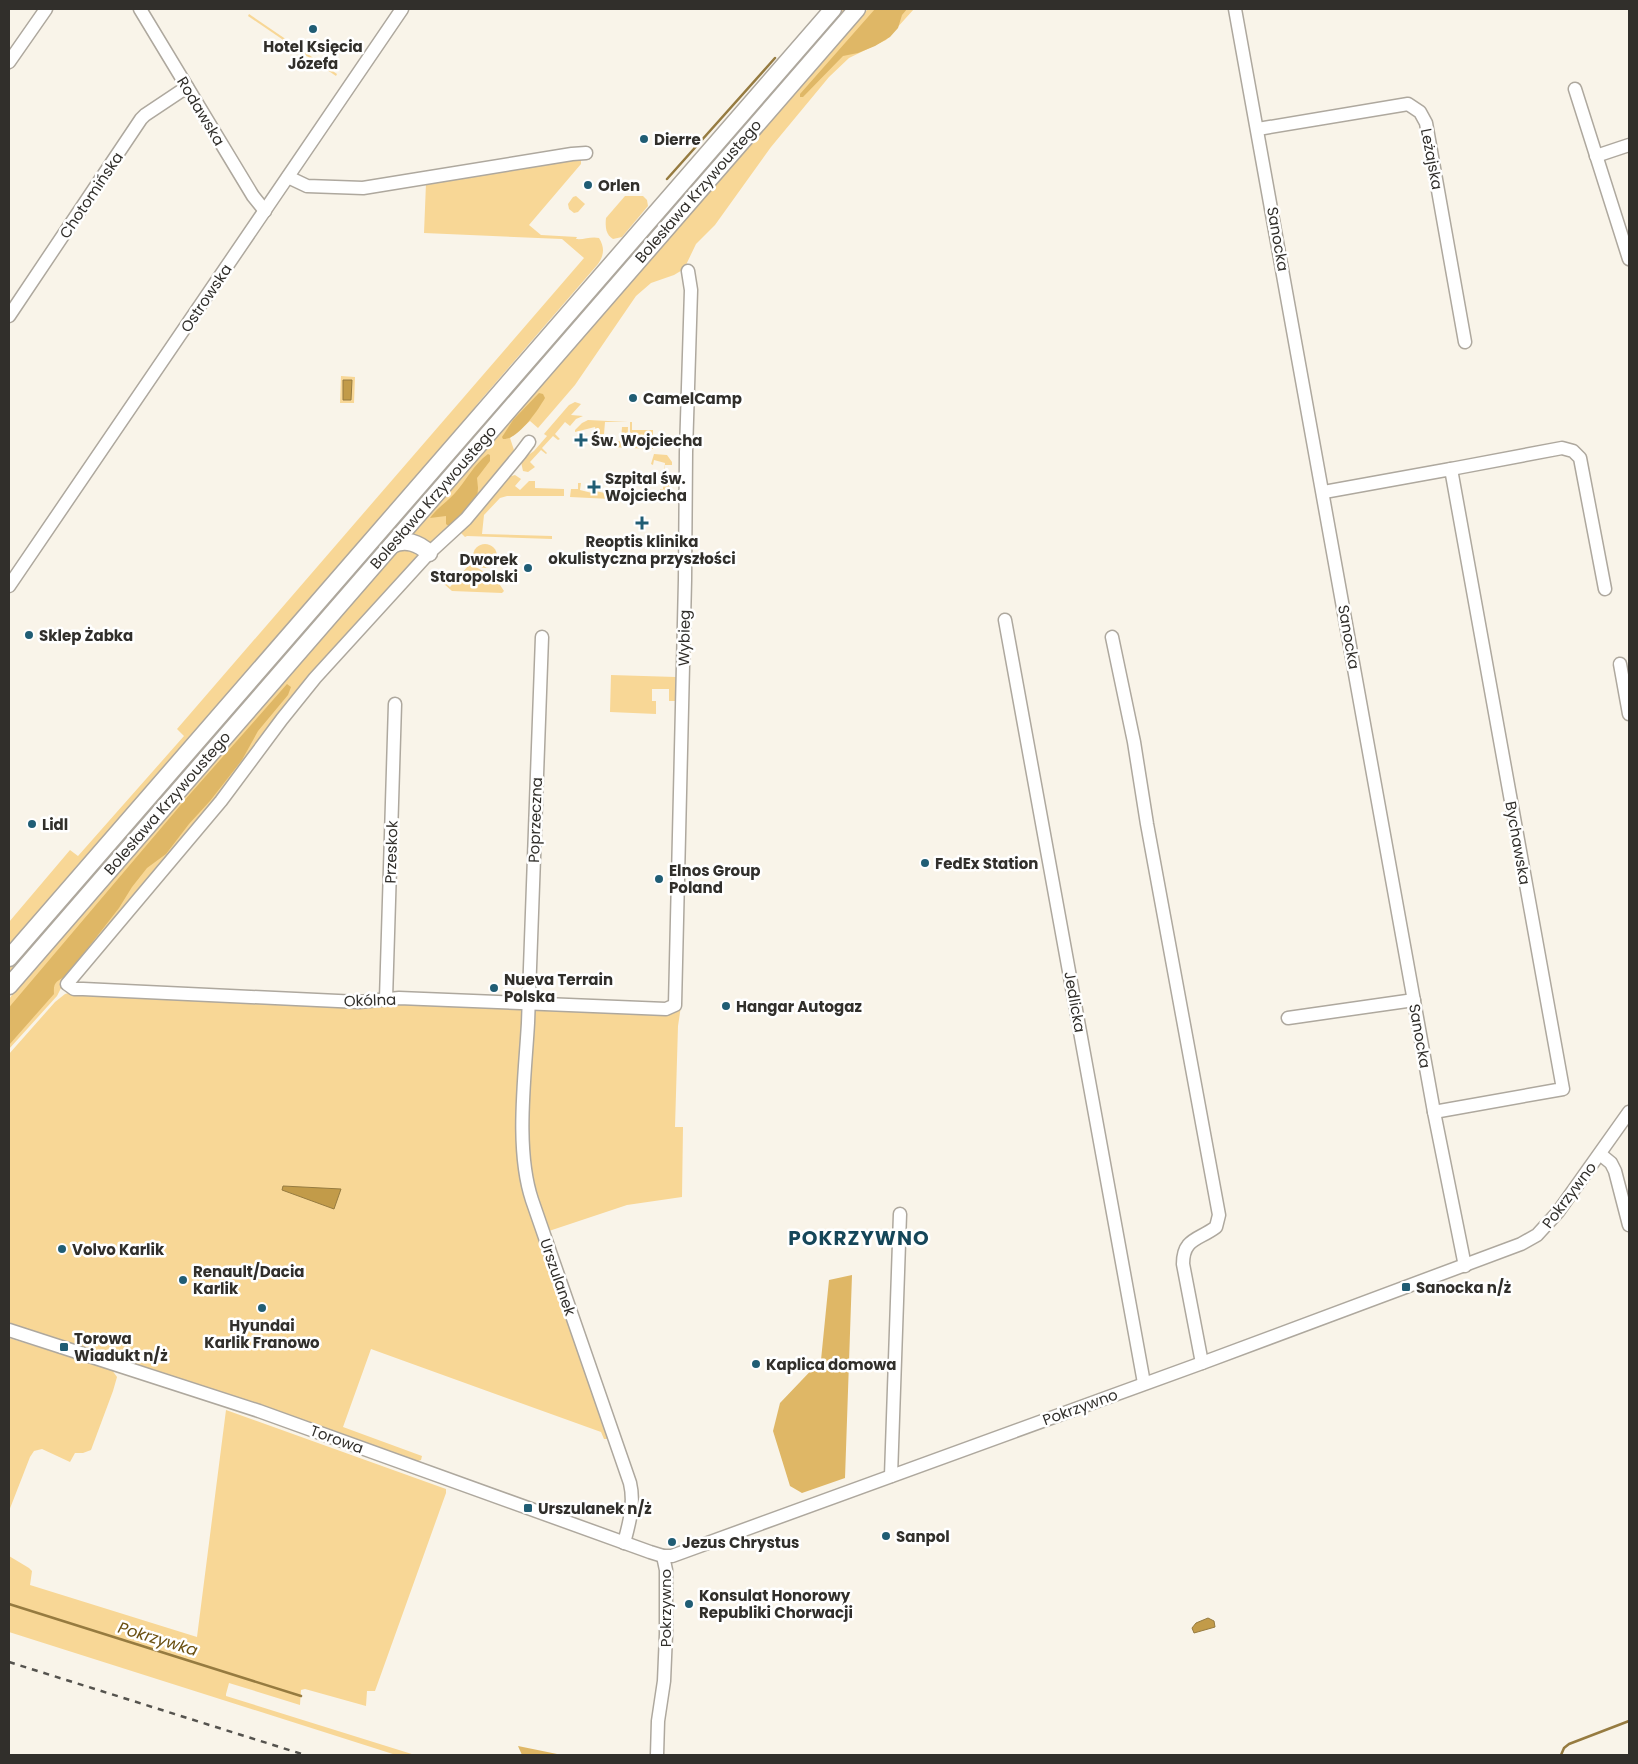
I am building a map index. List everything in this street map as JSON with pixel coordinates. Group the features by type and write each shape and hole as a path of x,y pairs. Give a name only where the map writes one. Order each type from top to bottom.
{"main road":[{"name":"Bolesława Krzywoustego","path":"9,958 832,9"},
{"name":"Bolesława Krzywoustego","path":"9,986 857,9"},
{"path":"392,545 406,541 417,544 430,553"}],"street":[{"path":"9,62 46,9"},
{"name":"Rodawska","path":"140,9 253,196 265,211"},
{"name":"Ostrowska","path":"9,586 402,9"},
{"name":"Sanocka","path":"1235,9 1324,492 1434,1112 1464,1266"},
{"name":"Chotomińska","path":"9,316 141,119 187,87"},
{"path":"1575,90 1629,259"},
{"name":"Leżajska","path":"1258,129 1408,104 1420,112 1426,123 1465,342"},
{"path":"1596,156 1629,145"},
{"path":"288,177 307,186 363,188 586,153"},
{"name":"Wybieg","path":"674,1005 691,290 688,271"},
{"path":"430,553 466,519 529,442"},
{"path":"1324,492 1562,448 1573,451 1580,458 1605,589"},
{"name":"Bychawska","path":"1434,1112 1562,1089 1451,469"},
{"name":"Okólna","path":"430,553 315,678 221,801 67,984 74,989 359,1002 386,999 666,1009 674,1005"},
{"name":"Jedlicka","path":"1004,620 1144,1383"},
{"name":"Poprzeczna","path":"528,1004 542,637"},
{"path":"1112,637 1134,742 1148,834 1219,1215 1216,1227 1189,1243 1183,1257 1202,1363"},
{"path":"1620,664 1629,714"},
{"name":"Przeskok","path":"386,999 395,704"},
{"path":"1288,1018 1414,1000"},
{"name":"Urszulanek","path":"528,1004 523,1138 526,1174 538,1219 630,1484 632,1509 624,1543"},
{"name":"Pokrzywno","path":"657,1755 666,1634 666,1570 663,1556 677,1554 1202,1363 1521,1244 1537,1235 1558,1212 1629,1112"},
{"path":"1600,1154 1611,1163 1615,1171 1629,1225"},
{"path":"891,1476 900,1214"},
{"name":"Torowa","path":"10,1330 259,1411 663,1556"}],"shaded area":[{"path":"839,9 850,9 9,978 9,966"},
{"path":"868,9 914,9 886,40 849,58 829,77 771,147 715,225 696,244 684,269 674,275 651,283 636,296 575,385 538,428 530,421 510,438 514,450 513,457 433,544 407,540"},
{"path":"875,9 907,9 902,15 898,28 890,37 858,53 843,56 803,97 800,97 800,94"},
{"path":"249,14 337,74 336,76 248,16"},
{"path":"581,159 581,164 529,225 541,235 577,237 576,239 599,238 603,251 602,258 598,264 458,429 9,945 9,922 70,850 78,856 184,736 177,729 584,258 562,239 424,233 426,183"},
{"path":"576,196 585,204 578,212 574,213 569,209 568,204"},
{"path":"625,196 643,196 647,200 648,206 622,237 613,239 606,230 606,218"},
{"path":"341,376 355,377 354,403 340,403"},
{"path":"343,380 352,380 351,400 343,400"},
{"path":"539,393 543,394 545,398 533,417 515,435 503,439 502,437 513,420"},
{"path":"575,402 581,404 571,415 583,416 576,419 570,426 565,422 555,434 560,439 558,440 553,436 542,448 547,453 541,450 530,462 535,467 528,472 523,471 521,462 524,458 534,451 547,436 544,434 569,405"},
{"path":"588,420 628,422 605,422 604,434 597,435 595,427 575,432 582,423"},
{"path":"630,422 632,422 632,430 653,430 653,449 630,448"},
{"path":"622,427 628,427 627,448 614,447 613,444 604,445 621,441"},
{"path":"488,454 490,455 490,461 477,478 477,500 451,528 446,524 446,516 430,518 455,493 478,463"},
{"path":"654,454 667,455 672,462 672,465 665,465 665,483 671,484 667,491 660,494 660,489 663,489 665,463 654,460 653,465 651,464"},
{"path":"515,475 521,479 515,486 520,490 529,481 535,481 535,488 564,489 564,496 507,496 500,498 484,515 482,534 552,536 552,539 465,537 461,533 462,528 508,477"},
{"path":"578,483 581,483 580,490 592,493 594,487 596,487 595,491 610,494 611,491 631,500 570,497 571,489 578,489"},
{"path":"485,544 494,547 497,556 494,565 485,568 476,565 473,556 476,547"},
{"path":"416,549 419,556 63,984 57,996 9,1049 9,999 19,986 394,555 400,550"},
{"path":"467,562 472,562 476,567 496,579 504,591 502,593 452,591 444,584 450,587 468,566"},
{"path":"611,675 676,677 675,701 669,701 669,689 652,689 652,701 656,701 656,714 610,712"},
{"path":"287,684 291,687 288,695 258,731 242,760 166,854 147,868 119,908 67,975 56,982 54,994 9,1045 9,1008 11,1005 190,794"},
{"path":"72,992 515,1004 522,1009 520,1137 609,1439 604,1439 601,1432 371,1349 343,1427 422,1456 421,1460 415,1462 9,1325 9,1054 55,1002 65,994"},
{"path":"681,1006 678,1026 675,1127 683,1127 682,1197 627,1205 546,1232 539,1211 526,1140 534,1012 540,1008"},
{"path":"283,1186 341,1189 334,1209 282,1190"},
{"path":"852,1275 845,1478 802,1493 790,1486 773,1431 780,1403 821,1360 829,1280"},
{"path":"9,1338 112,1370 117,1377 91,1450 75,1453 70,1462 42,1449 34,1451 9,1511"},
{"path":"226,1410 446,1489 375,1691 367,1691 366,1706 305,1689 301,1690 300,1705 229,1683 226,1694 226,1696 415,1755 396,1755 9,1632 9,1556 32,1571 30,1585 197,1637"},
{"path":"1208,1618 1214,1621 1215,1627 1194,1633 1192,1628 1196,1623"},
{"path":"518,1746 562,1755 522,1755"}],"waterway":[{"path":"667,179 775,58"},
{"name":"Pokrzywka","path":"9,1604 301,1696"},
{"path":"1561,1755 1564,1748 1569,1744 1629,1721"}],"railway":[{"path":"9,1662 305,1755"}],"place":[{"name":"Hotel Księcia Józefa","path":"313,29"},
{"name":"Dierre","path":"644,139"},
{"name":"Orlen","path":"588,185"},
{"name":"CamelCamp","path":"633,398"},
{"name":"Św. Wojciecha","path":"581,440"},
{"name":"Szpital św. Wojciecha","path":"594,487"},
{"name":"Reoptis klinika okulistyczna przyszłości","path":"642,523"},
{"name":"Dworek Staropolski","path":"528,568"},
{"name":"Sklep Żabka","path":"29,635"},
{"name":"Lidl","path":"32,824"},
{"name":"FedEx Station","path":"925,863"},
{"name":"Elnos Group Poland","path":"659,879"},
{"name":"Nueva Terrain Polska","path":"494,988"},
{"name":"Hangar Autogaz","path":"726,1006"},
{"name":"Volvo Karlik","path":"62,1249"},
{"name":"Renault/Dacia Karlik","path":"183,1280"},
{"name":"Sanocka n/ż","path":"1406,1287"},
{"name":"Hyundai Karlik Franowo","path":"262,1308"},
{"name":"Torowa Wiadukt n/ż","path":"64,1347"},
{"name":"Kaplica domowa","path":"756,1364"},
{"name":"Urszulanek n/ż","path":"528,1508"},
{"name":"Sanpol","path":"886,1536"},
{"name":"Jezus Chrystus","path":"672,1542"},
{"name":"Konsulat Honorowy Republiki Chorwacji","path":"689,1604"}],"district":[{"name":"POKRZYWNO","path":"859,1238"}]}
